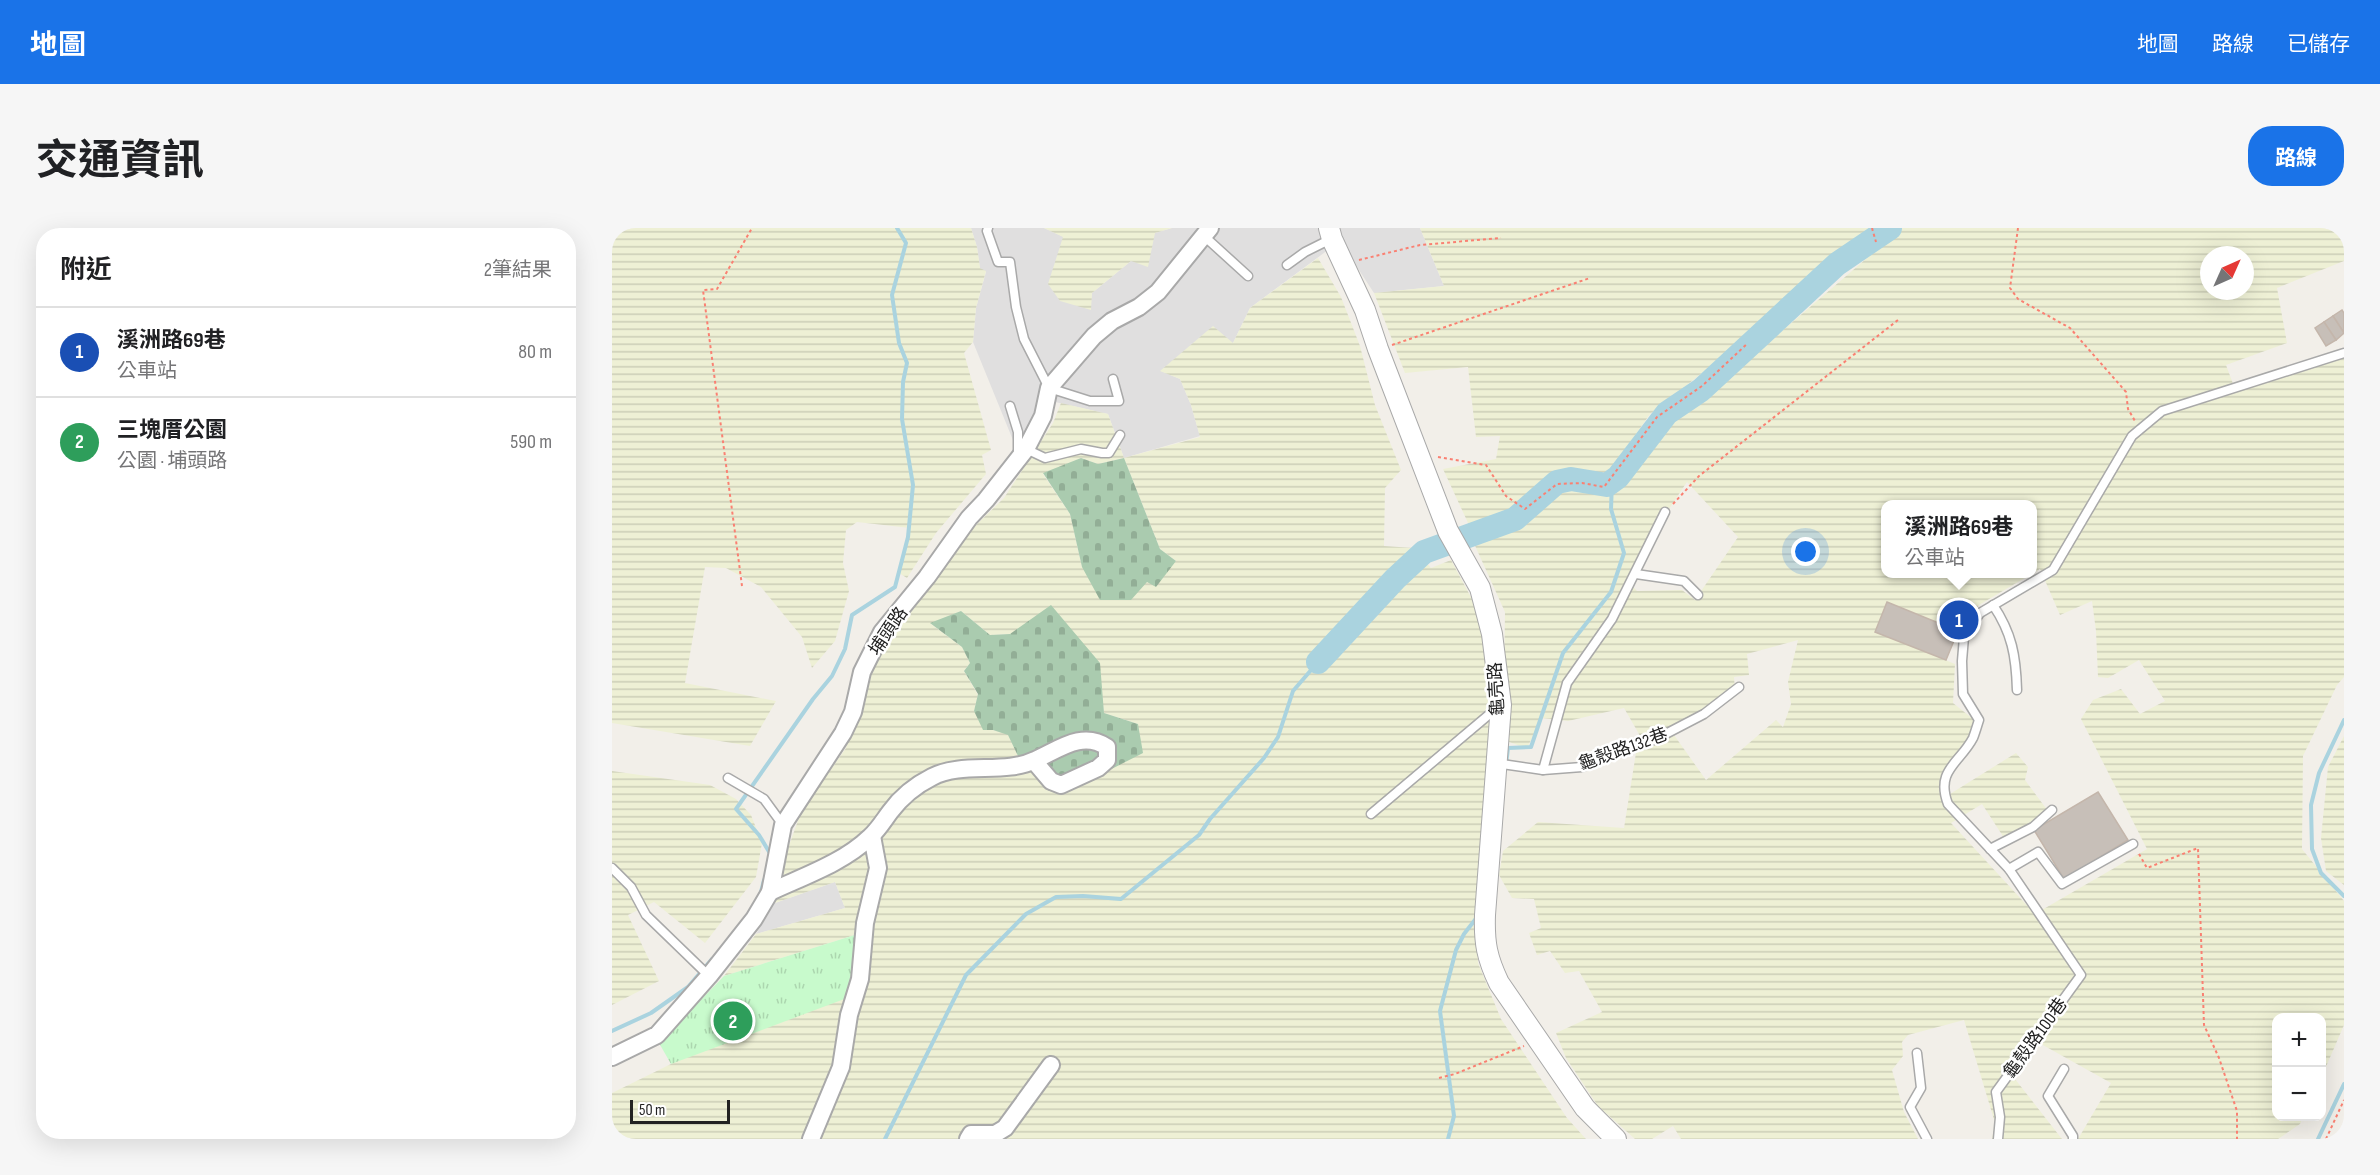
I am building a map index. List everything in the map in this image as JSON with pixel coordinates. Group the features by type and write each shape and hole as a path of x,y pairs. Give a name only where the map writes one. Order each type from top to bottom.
{"street":[{"name":"埔頭路","path":"612,1057 657,1035 709,976 754,919 770,892 783,825 843,734 854,712 862,672 882,632 927,577 957,533 1022,454 1043,416 1049,388 1094,336 1112,321 1138,307 1158,292 1207,232"},
{"name":"龜壳路","path":"1330,233 1365,310 1448,531 1480,588 1492,634 1500,705 1484,940 1489,963 1499,983 1585,1108 1616,1139"},
{"path":"770,892 825,867 859,847 872,836 907,794 946,770 1001,767 1034,761"},
{"path":"811,1139 841,1067 849,1015 860,979 865,923 878,868 872,836"},
{"path":"968,1139 971,1134 995,1134 1005,1128 1051,1065"}],"lane":[{"path":"988,228 987,231 998,261 1010,262 1016,307 1024,339 1049,388 1090,401 1119,401 1113,379"},
{"path":"1207,232 1248,276"},
{"path":"1287,265 1330,233"},
{"path":"2133,844 2062,884 2038,852 2009,869 1948,804 1943,790 1950,768 1972,739 1979,720 1963,694 1964,638 1980,613 2053,570 2060,562 2132,435 2139,428 2162,411 2344,353"},
{"path":"1010,406 1022,454 1045,458 1081,449 1109,453 1120,435"},
{"path":"1544,771 1567,683 1612,620 1665,512"},
{"path":"1636,574 1684,581 1698,595"},
{"path":"1993,605 2006,625 2016,663 2017,690"},
{"name":"龜殼路132巷","path":"1495,763 1544,771 1582,767 1656,739 1704,714 1739,687"},
{"path":"1371,814 1500,705"},
{"path":"728,778 764,799 783,825"},
{"path":"1990,849 2033,827 2052,810"},
{"path":"612,868 631,887 646,915 709,976"},
{"name":"龜殼路100巷","path":"1998,1139 2000,1117 1996,1092 2081,975 2009,869"},
{"path":"1917,1053 1921,1089 1910,1107 1927,1139"},
{"path":"2064,1070 2048,1096 2073,1139"}],"path":[{"path":"742,586 703,290 717,288 752,228"},
{"path":"1872,228 1876,242"},
{"path":"2018,228 2010,288 2018,299 2070,328 2126,392 2128,409 2139,428"},
{"path":"1344,263 1420,245 1501,238"},
{"path":"1378,349 1590,278"},
{"path":"1665,512 1699,476 1898,321"},
{"path":"1421,463 1442,456 1486,465 1506,496 1525,508 1557,484 1582,483 1604,487 1657,417 1702,386 1748,343"},
{"path":"2133,844 2147,868 2198,848 2204,1025 2219,1058 2237,1111 2237,1139"},
{"path":"1438,1078 1455,1074 1538,1041"},
{"path":"2326,1139 2344,1100"}],"shaded area":[{"path":"971,228 1044,228 1064,237 1090,309 1092,293 1131,261 1155,233 1172,228 1420,228 1444,286 1374,293 1340,241 1250,308 1233,343 1161,371 1180,379 1200,436 1124,458 1108,414 1042,399 1017,450 973,342 976,308 986,272 980,269"},
{"path":"835,882 845,908 756,934 775,903"}],"green space":[{"path":"612,228 971,228 980,268 986,271 976,308 973,342 964,353 991,450 982,455 986,474 936,533 907,578 899,573 910,528 857,522 846,530 843,563 849,591 835,641 812,668 802,637 761,587 726,568 705,567 685,683 776,701 750,746 612,723"},
{"path":"1044,228 1172,228 1155,233 1148,267 1131,261 1092,293 1091,310 1060,301 1048,284 1063,237"},
{"path":"1420,228 1881,228 1837,258 1650,414 1609,473 1562,470 1508,515 1469,525 1443,469 1496,459 1500,436 1476,437 1468,367 1405,373 1374,293 1444,286"},
{"path":"1902,228 2344,228 2344,261 2277,288 2287,343 2226,365 2235,389 2344,353 2344,677 2337,685 2303,756 2302,849 2344,901 2344,1025 2326,1067 2326,1013 2272,1013 2272,1121 2301,1121 2300,1124 2278,1139 2078,1139 2111,1083 2041,1044 2015,1079 2062,1139 1992,1139 1995,1123 1964,1020 1908,1035 1902,1042 1903,1056 1892,1070 1904,1112 1918,1139 1681,1139 1673,1126 1652,1139 1635,1139 1598,1106 1566,1058 1556,1033 1602,1012 1579,971 1565,973 1550,951 1537,955 1529,933 1541,928 1534,899 1512,898 1499,875 1503,851 1538,822 1624,828 1639,734 1624,708 1568,721 1542,718 1527,748 1503,740 1505,612 1472,539 1512,530 1564,484 1615,494 1667,418 1725,380","holes":["1687,482 1738,537 1695,600 1682,590 1637,591 1627,580 1639,554","1881,500 2037,500 2037,571 2040,569 2060,615 2092,601 2098,677 2108,678 2139,660 2165,701 2140,714 2121,689 2093,700 2081,719 2147,849 2035,914 1951,823 1982,804 2008,844 2048,811 2025,780 2028,767 2016,753 1950,794 1943,779 1978,723 1953,703 1955,664 1876,632 1887,603 1958,631 1979,605 2025,578 1881,578","1798,640 1788,682 1791,704 1783,727 1776,720 1706,780 1674,735 1718,707 1735,690 1734,677 1749,675 1747,654"]},
{"path":"1318,258 1341,297 1360,346 1375,405 1401,470 1385,488 1384,546 1414,548 1431,568 1451,560 1473,601 1486,648 1491,699 1477,921 1478,963 1501,1019 1567,1118 1586,1139 612,1139 612,1093 671,1064 858,934 724,976 756,934 845,908 835,882 775,903 775,885 801,812 846,748 859,700 873,662 890,636 905,620 974,527 1004,498 1053,423 1061,403 1108,414 1124,458 1200,437 1191,405 1180,379 1160,371 1213,326 1233,343 1250,308","holes":["1081,458 1098,464 1124,458 1160,549 1176,561 1147,582 1082,567 1070,514 1043,474","961,611 990,635 1010,634 1102,696 1104,713 1138,724 1018,756 1008,734 993,730 974,711 978,695 964,671 970,663 962,647 931,624"]},
{"path":"1081,458 1098,464 1124,458 1160,549 1176,561 1156,587 1147,582 1131,600 1100,600 1082,567 1070,514 1043,473"},
{"path":"1051,605 1100,663 1104,713 1138,724 1143,753 1082,784 1049,791 1018,756 1008,735 993,730 983,730 974,711 978,694 964,671 970,663 962,647 930,623 961,611 990,635 1010,634"},
{"path":"2344,736 2344,885 2326,871 2321,838 2328,767"},
{"path":"612,771 710,785 736,799 751,815 762,843 756,877 705,943 654,902 628,915 659,981 612,1005"},
{"path":"858,934 847,998 671,1064 659,1043 724,976"}],"building":[{"path":"2342,310 2344,313 2344,333 2333,316"},
{"path":"2333,316 2344,333 2336,340 2324,322"},
{"path":"2324,322 2336,340 2326,346 2315,328"},
{"path":"1887,602 1958,631 1946,660 1875,632"},
{"path":"2098,792 2128,840 2064,879 2034,830"}],"waterway":[{"path":"771,855 759,835 736,809 813,699 832,676 845,649 852,615 895,587 908,537 913,485 902,419 903,382 907,363 899,343 892,295 906,243 897,228"},
{"path":"1318,662 1395,579 1424,552 1515,519 1557,482 1571,479 1607,485 1618,477 1667,413 1701,390 1837,264 1890,228"},
{"path":"1506,765 1508,748 1531,747 1563,653 1611,592 1624,553 1611,509 1612,482"},
{"path":"885,1139 966,975 1026,914 1056,897 1083,896 1121,899 1199,835 1210,819 1264,758 1278,737 1293,691 1318,662"},
{"path":"2344,720 2319,773 2311,805 2312,849 2321,873 2344,896"},
{"path":"760,896 764,880"},
{"path":"1448,1139 1454,1116 1440,1011 1456,950 1464,934 1478,916"},
{"path":"612,1031 651,1013 688,987 712,959"},
{"path":"2318,1139 2344,1084"}],"place":[{"name":"溪洲路69巷","path":"1959,620"},
{"name":"三塊厝公園","path":"733,1021"}]}
